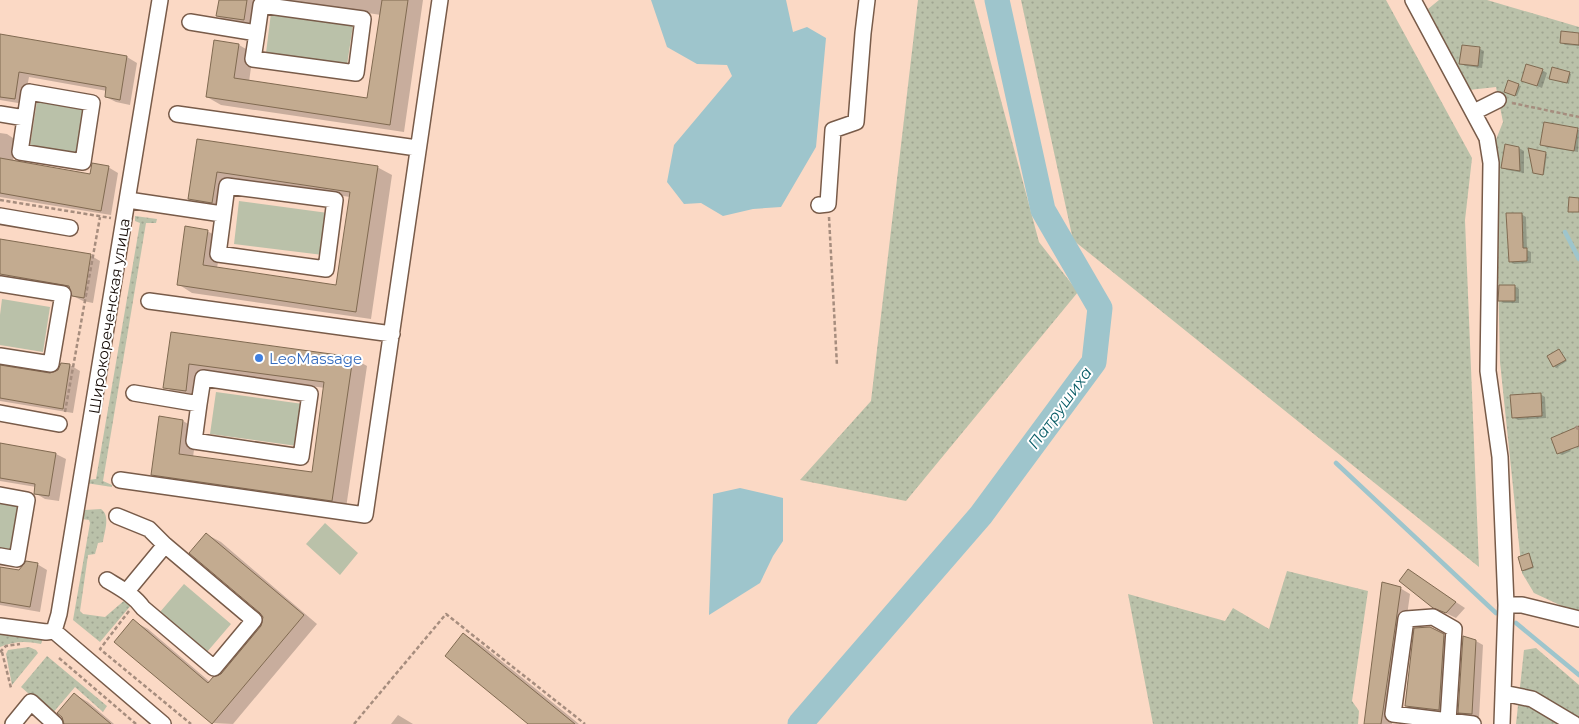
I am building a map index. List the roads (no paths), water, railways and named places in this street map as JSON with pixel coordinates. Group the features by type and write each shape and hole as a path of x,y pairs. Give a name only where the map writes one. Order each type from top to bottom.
{"street":[{"name":"Широкореченская улица","path":"54,630 69,556 160,0"},
{"path":"120,480 365,515 440,0"},
{"path":"824,204 832,130 856,122 867,0"},
{"path":"1413,0 1487,138 1491,163 1488,371 1500,457 1506,606 1502,724"},
{"path":"260,5 363,20 356,73 253,59 257,33 260,5"},
{"path":"190,22 257,33"},
{"path":"29,92 92,102 83,162 20,152 25,118 29,92"},
{"path":"1474,112 1498,100"},
{"path":"0,114 25,118"},
{"path":"177,114 418,148"},
{"path":"227,186 335,200 326,268 218,254 222,214 227,186"},
{"path":"128,200 222,214"},
{"path":"0,216 70,228"},
{"path":"0,284 63,294 51,364 0,356"},
{"path":"149,301 392,334"},
{"path":"203,378 310,394 301,457 194,441 199,404 203,378"},
{"path":"134,393 199,404"},
{"path":"0,413 60,424"},
{"path":"0,495 27,500 17,559 0,556"},
{"path":"107,580 132,596 143,608 214,668 254,620 164,545 149,529 117,516"},
{"path":"132,596 164,545"},
{"path":"1506,606 1522,605 1579,619"},
{"path":"1448,721 1454,629 1433,617 1406,619 1393,714 1448,721 1473,724"},
{"path":"0,626 46,632 54,630 163,724"},
{"path":"1503,693 1532,699 1574,724"},
{"path":"13,724 31,702 55,724"}],"water":[{"path":"651,0 786,0 793,32 807,27 826,38 816,147 781,207 753,209 723,216 701,203 684,204 667,182 674,145 732,76 727,65 697,64 667,47"},
{"path":"740,488 783,498 783,541 773,556 760,583 709,615 713,494"}],"waterway":[{"name":"Патрушиха","path":"800,724 981,515 1094,362 1100,308 1043,210 997,0"},
{"path":"1565,232 1579,259"},
{"path":"1336,463 1496,613"},
{"path":"1516,623 1579,675"}],"place":[{"name":"LeoMassage","path":"259,358"}]}
